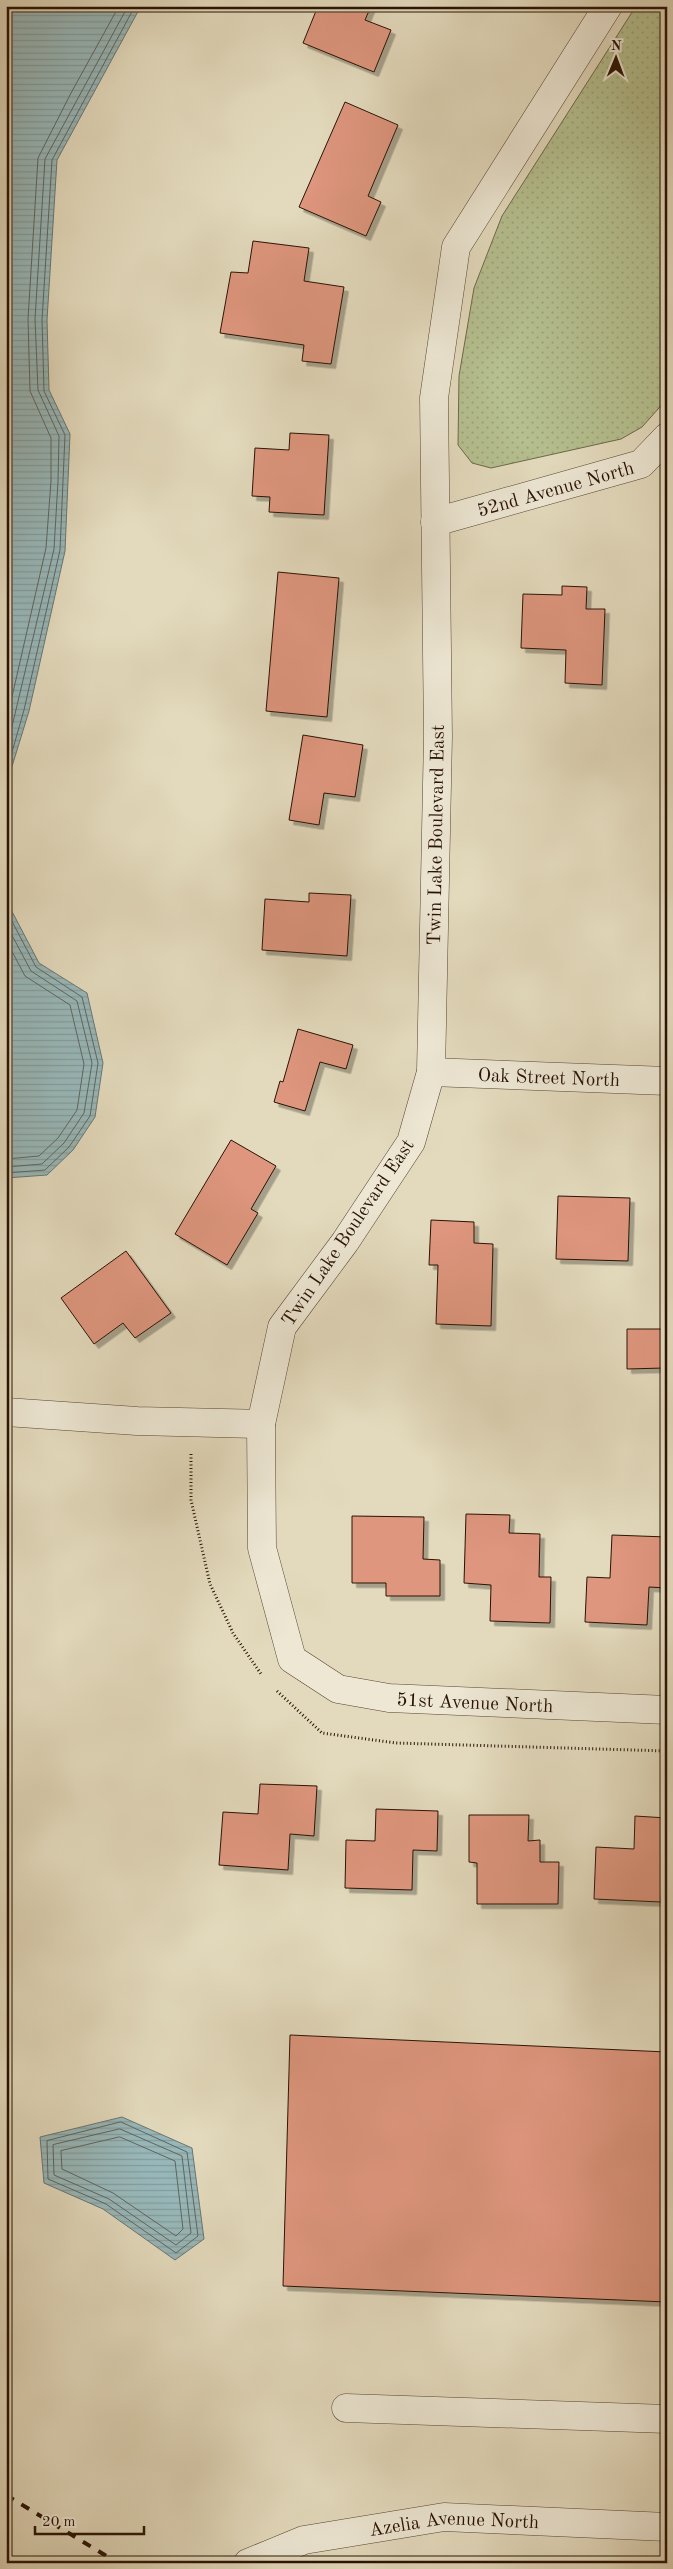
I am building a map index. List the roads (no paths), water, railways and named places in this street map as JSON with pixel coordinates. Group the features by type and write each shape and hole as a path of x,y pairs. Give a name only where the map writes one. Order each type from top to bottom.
{"street":[{"name":"Twin Lake Boulevard East","path":"292,1659 262,1548 261,1424 282,1327 345,1242 411,1142 431,1072 438,736 434,398 456,247 608,6"},
{"name":"52nd Avenue North","path":"435,522 641,464 667,437"},
{"name":"Oak Street North","path":"431,1072 667,1081"},
{"path":"6,1412 137,1421 261,1424"},
{"name":"51st Avenue North","path":"292,1659 338,1688 388,1698 667,1710"},
{"path":"346,2408 667,2419"},
{"name":"Azelia Avenue North","path":"248,2563 304,2540 444,2517 667,2526"}],"water":[{"path":"6,6 141,6 57,160 47,320 49,390 70,434 65,551 29,711 6,786"},
{"path":"6,900 39,963 87,993 103,1063 95,1117 73,1150 47,1175 6,1178"},
{"path":"122,2117 192,2148 204,2239 175,2260 103,2209 44,2183 40,2137"}],"railway":[{"path":"6,2495 118,2563"}]}
